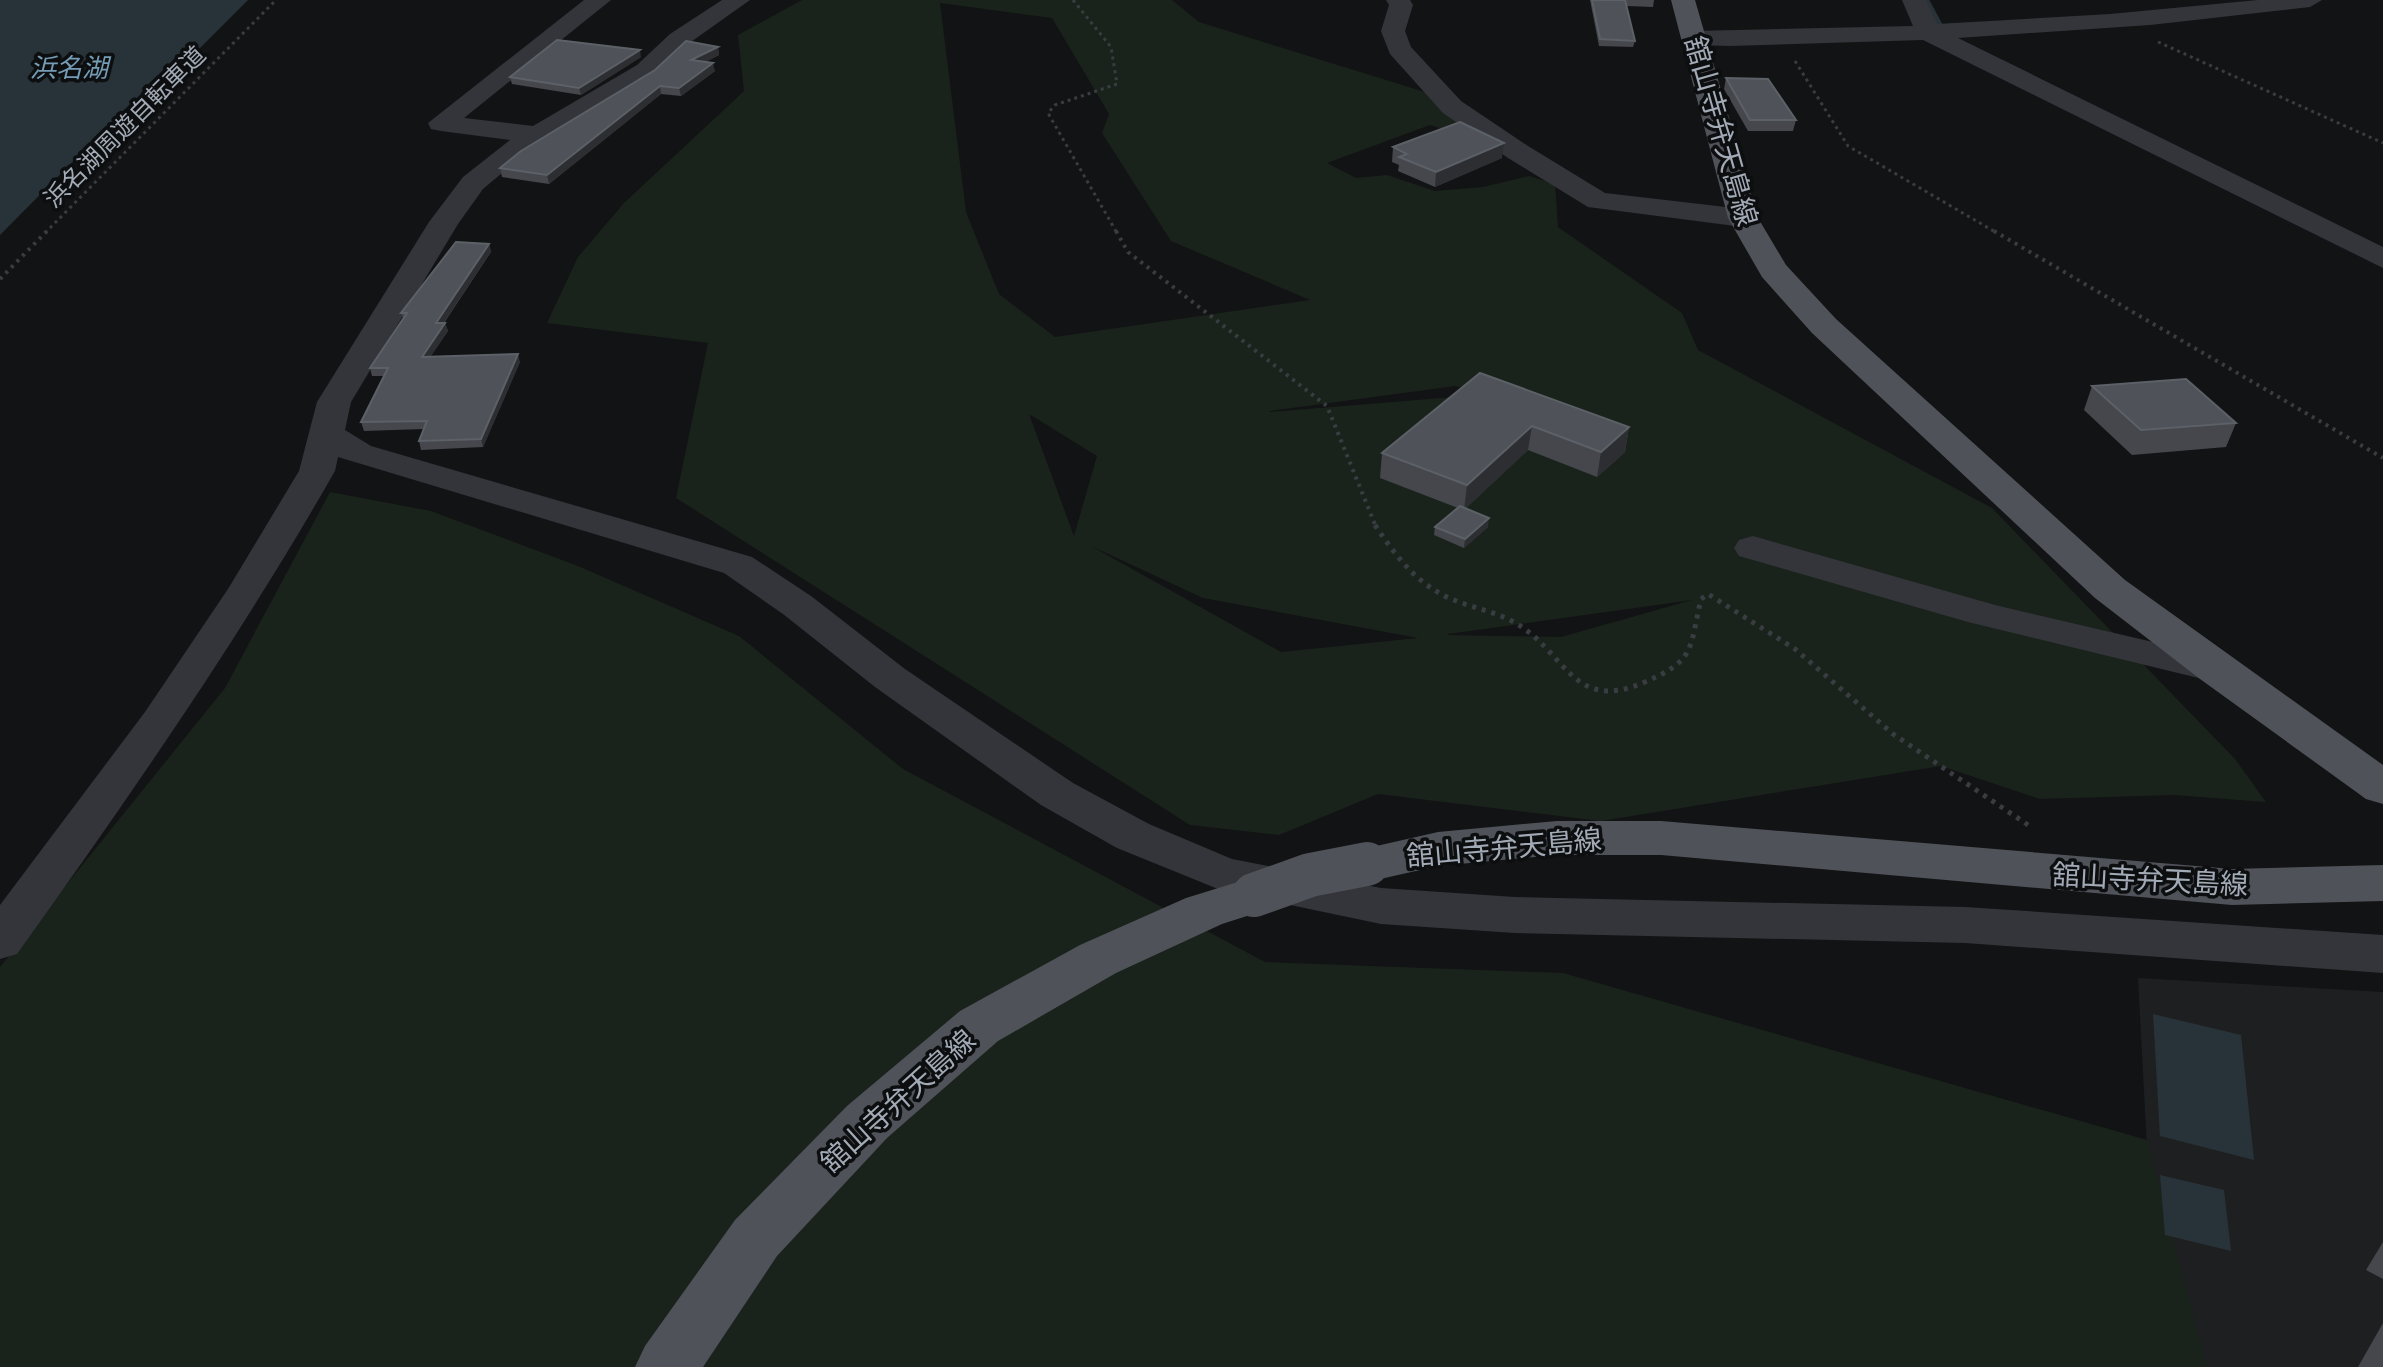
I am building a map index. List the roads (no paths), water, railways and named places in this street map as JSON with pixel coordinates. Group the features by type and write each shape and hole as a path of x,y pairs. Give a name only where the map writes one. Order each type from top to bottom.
{"main road":[{"name":"舘山寺弁天島線","path":"1683,0 1743,218 1773,270 1824,326 2079,563 2215,669 2383,788"},
{"name":"舘山寺弁天島線","path":"667,1367 756,1238 867,1122 979,1026 1098,959 1204,911 1310,875 1467,846 1557,838 1661,838 2232,887 2383,883"}],"street":[{"path":"539,135 441,123 599,0"},
{"path":"0,941 160,722 248,589 317,471 334,402 444,222 473,183 511,151 646,70 679,39 738,0"},
{"path":"1398,0 1401,5 1393,31 1399,49 1452,107 1518,152 1598,201 1743,218"},
{"path":"1914,0 1942,32 2383,259"},
{"path":"1940,0 1942,32"},
{"path":"1693,38 1781,40 2113,22 2217,6 2310,0"},
{"path":"1942,32 2383,241"},
{"path":"327,434 358,454 738,565 797,605 890,678 1057,794 1133,836 1223,874 1381,906 1515,915 1965,925 2383,954"},
{"path":"1753,548 1939,603 2109,647 2215,669"}],"water":[{"name":"浜名湖","path":"0,0 248,0 183,65 153,89 177,88 161,103 130,104 0,235"},
{"path":"2153,1014 2241,1035 2254,1160 2160,1136"},
{"path":"2160,1175 2224,1190 2231,1251 2165,1235"}],"waterway":[{"path":"1926,0 1941,28"}]}
